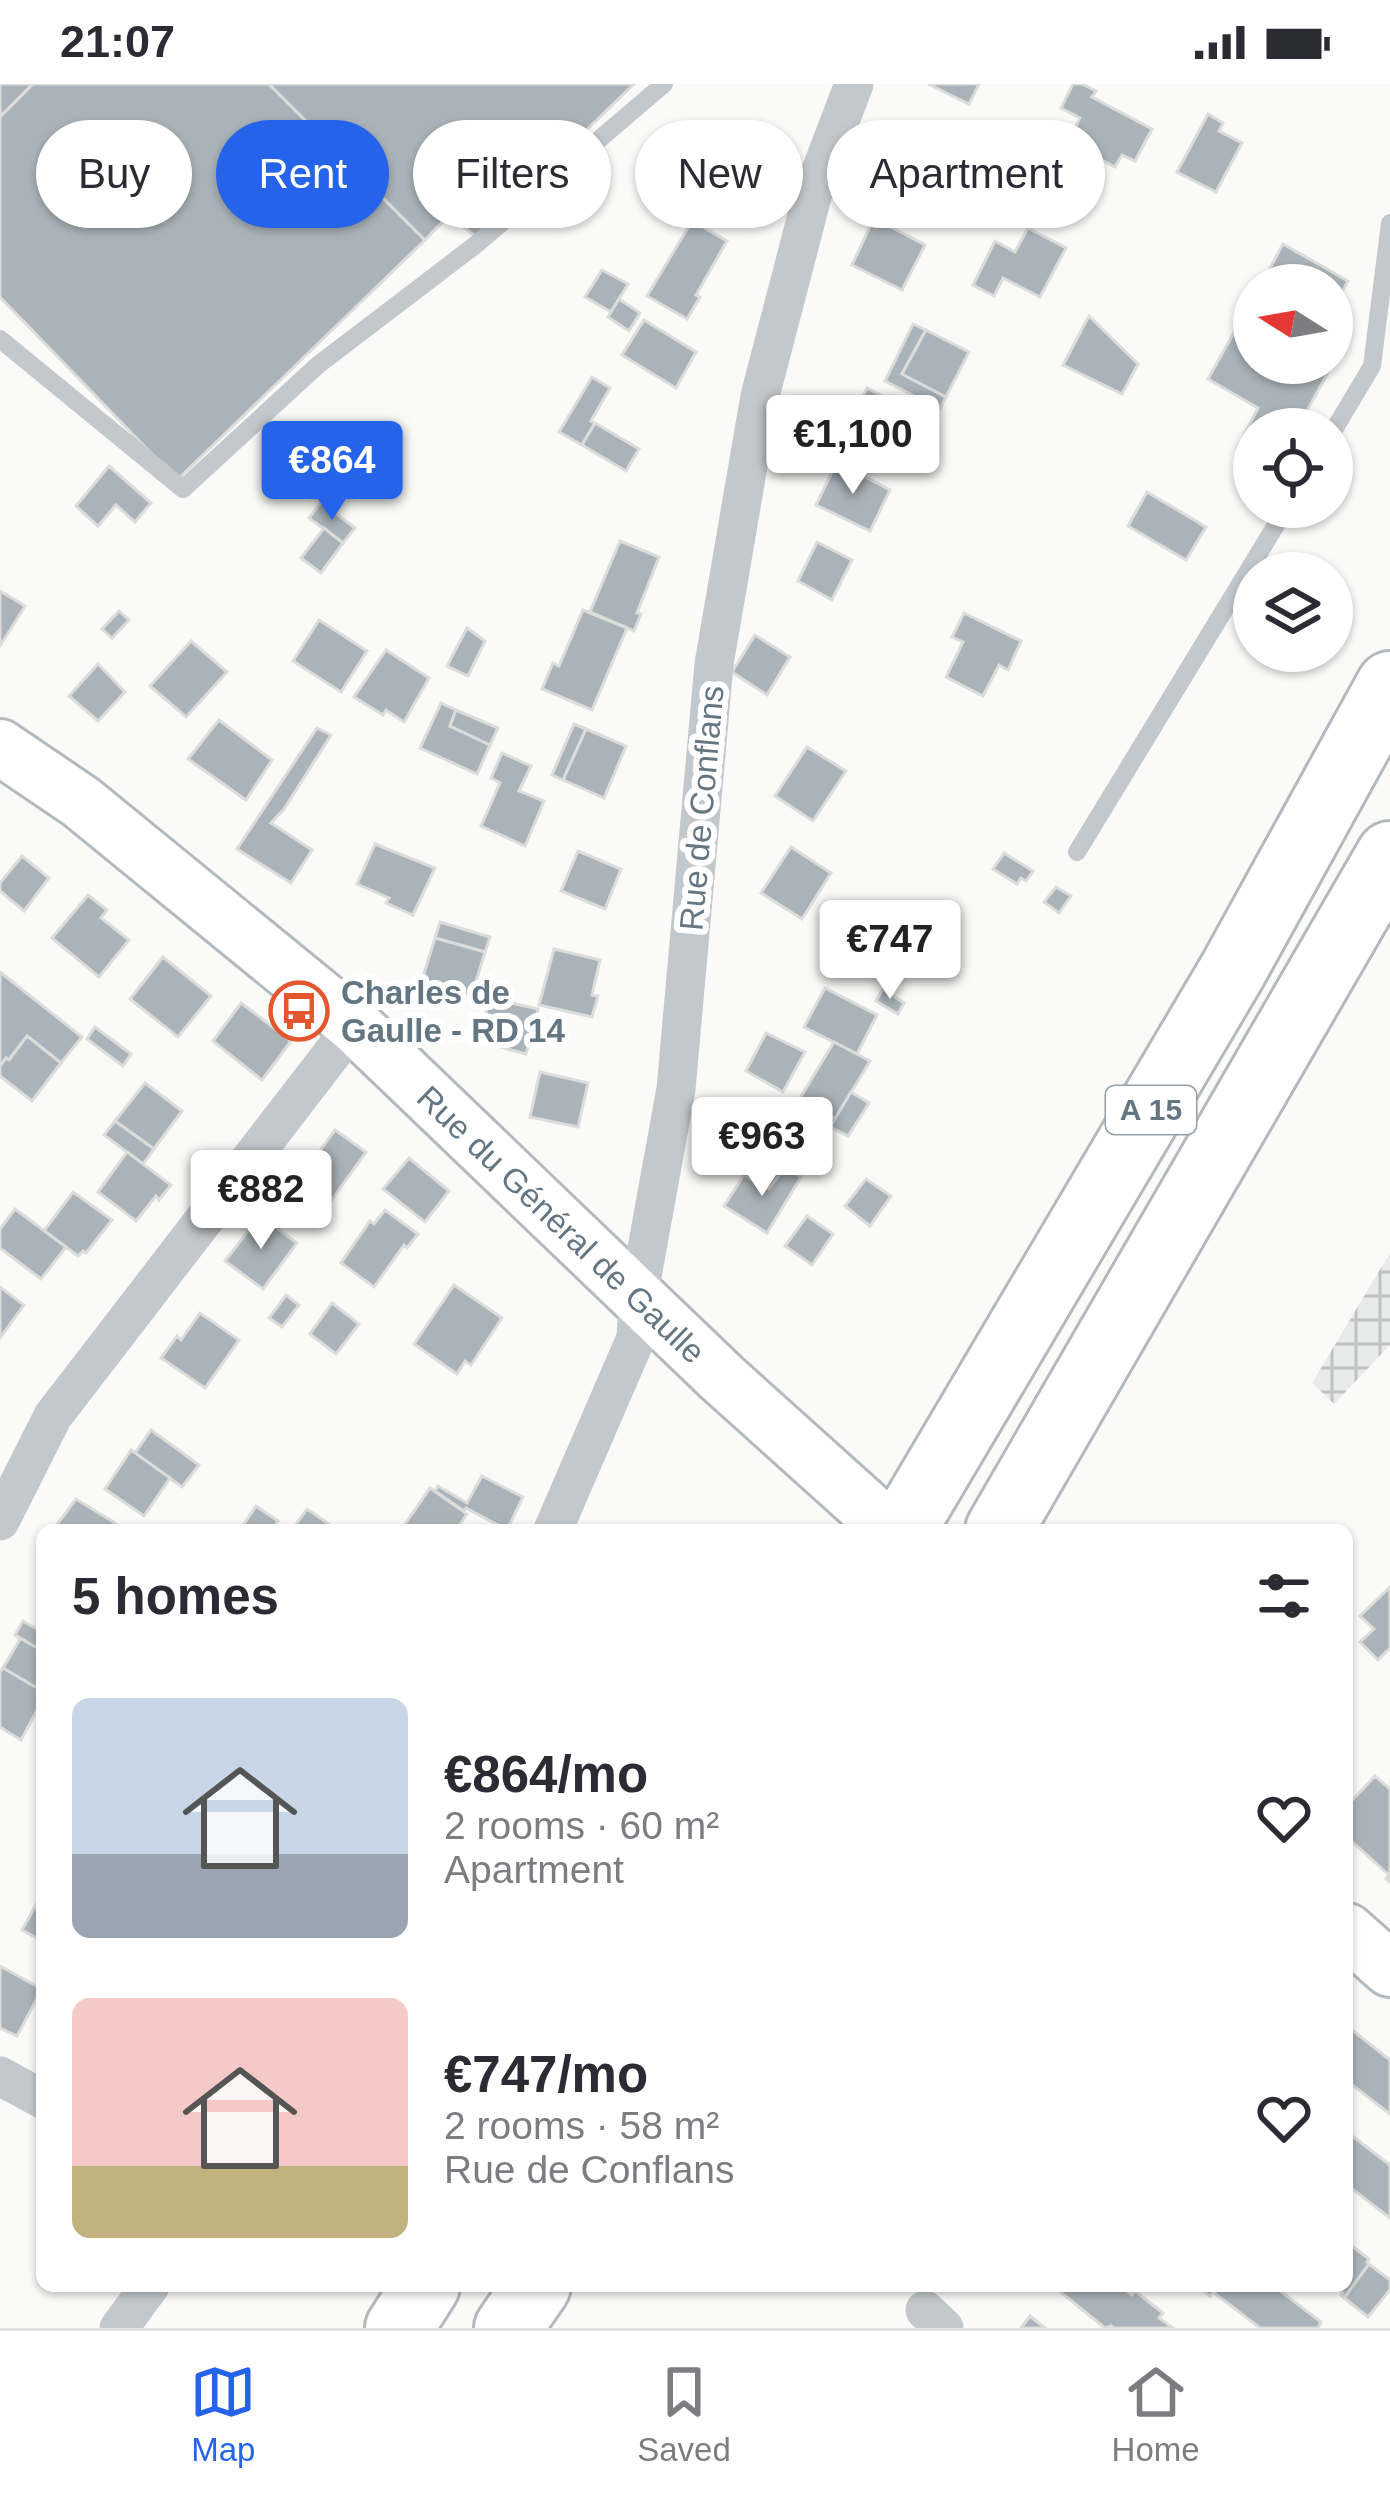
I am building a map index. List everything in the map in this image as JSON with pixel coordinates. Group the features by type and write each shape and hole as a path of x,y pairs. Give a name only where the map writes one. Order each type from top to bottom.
{"highway":[{"name":"A 15","path":"906,1524 1233,970 1390,685"},
{"name":"A 15","path":"1002,1524 1390,855"},
{"path":"399,2328 423,2292"},
{"path":"508,2328 533,2292"}],"street":[{"name":"Rue de Conflans","path":"556,1524 636,1338 638,1298 676,1089 714,664 760,396 814,189 854,84"},
{"name":"Rue du Général de Gaulle","path":"6,761 81,802 354,1025 638,1298 884,1524"},
{"path":"0,1521 53,1416 354,1025"},
{"path":"1353,1936 1390,1969"},
{"path":"0,2075 36,2095"},
{"path":"118,2328 145,2292"}],"lane":[{"path":"0,339 183,489 318,365 478,242 664,84"},
{"path":"1347,408 1372,366 1390,223"},
{"path":"1077,852 1274,528"}],"shaded area":[{"path":"1390,1253 1390,1345 1334,1404 1312,1383"}],"building":[{"path":"0,84 33,84 0,117"},
{"path":"33,84 269,84 305,120 216,120 216,228 389,228 389,204 425,240 177,480 0,297 0,117"},
{"path":"269,84 634,84 597,120 413,120 413,228 389,204 389,120 305,120"},
{"path":"928,84 979,84 969,104"},
{"path":"1073,84 1082,84 1096,91 1092,97 1152,129 1135,161 1122,155 1115,167 1105,162 1105,120 1079,120 1061,108"},
{"path":"1208,114 1223,123 1219,131 1242,143 1216,192 1177,172"},
{"path":"413,228 437,228 425,240"},
{"path":"465,228 485,228 476,237"},
{"path":"688,228 704,228 727,241 687,319 647,296"},
{"path":"869,228 893,228 925,245 902,290 852,265"},
{"path":"1028,228 1066,248 1040,297 1003,278 994,296 973,285 995,241 1015,252"},
{"path":"1283,244 1318,264 1272,264"},
{"path":"602,270 628,284 611,312 585,297"},
{"path":"619,299 640,313 629,331 608,317"},
{"path":"1089,316 1138,364 1122,394 1063,365"},
{"path":"644,320 696,352 676,388 622,355"},
{"path":"913,324 926,330 902,374 946,397 940,409 885,381"},
{"path":"926,330 969,352 946,397 902,374"},
{"path":"1233,334 1233,384 1322,384 1308,408 1258,408 1208,379"},
{"path":"592,377 610,388 582,445 559,432"},
{"path":"867,388 914,412 893,456 845,432"},
{"path":"595,423 639,449 626,471 582,445"},
{"path":"837,462 890,490 870,531 816,505"},
{"path":"109,466 151,503 135,522 116,505 98,526 76,506"},
{"path":"1147,492 1206,527 1186,560 1128,526"},
{"path":"321,502 355,528 343,543 309,518"},
{"path":"324,528 343,543 321,573 301,558"},
{"path":"620,541 659,557 634,631 590,612"},
{"path":"817,542 852,560 832,600 798,581"},
{"path":"0,591 25,606 0,646"},
{"path":"583,610 627,628 592,710 542,689 553,663 559,666"},
{"path":"119,611 129,620 112,638 102,629"},
{"path":"964,613 1021,641 1008,670 999,665 983,696 946,677 963,642 952,637"},
{"path":"319,620 367,651 341,692 293,661"},
{"path":"467,628 485,641 468,676 447,666"},
{"path":"755,635 790,657 767,695 732,672"},
{"path":"191,641 227,672 186,717 150,686"},
{"path":"386,650 429,678 404,722 354,697"},
{"path":"98,664 125,692 98,721 69,696"},
{"path":"441,703 456,710 450,726 490,745 477,774 420,748"},
{"path":"456,710 498,728 490,745 450,726"},
{"path":"219,720 272,760 246,800 188,759"},
{"path":"574,724 586,729 563,780 552,775"},
{"path":"317,728 331,735 271,823 312,850 291,883 237,849"},
{"path":"586,729 626,746 604,798 563,780"},
{"path":"807,747 846,771 813,821 775,796"},
{"path":"502,753 531,766 519,791 544,801 525,846 481,826 500,783 491,778"},
{"path":"375,844 435,868 413,915 357,884"},
{"path":"791,847 831,873 802,919 761,893"},
{"path":"578,851 621,869 605,909 561,891"},
{"path":"1004,853 1033,871 1026,881 1021,878 1017,884 993,869"},
{"path":"22,856 49,878 24,911 0,891 0,883"},
{"path":"1056,887 1071,896 1059,913 1044,902"},
{"path":"88,895 107,910 101,918 129,940 99,977 52,938"},
{"path":"440,922 490,937 485,952 435,938"},
{"path":"435,938 485,952 471,998 421,983"},
{"path":"554,949 600,960 592,1017 539,1005"},
{"path":"163,957 211,996 178,1037 130,999"},
{"path":"0,972 82,1037 61,1063 27,1036 0,1066"},
{"path":"825,988 877,1015 857,1054 804,1027"},
{"path":"883,989 904,1003 898,1014 876,1001"},
{"path":"490,998 538,1009 526,1054 478,1041"},
{"path":"241,1003 291,1041 262,1080 213,1041"},
{"path":"95,1027 131,1054 123,1066 87,1039"},
{"path":"766,1033 805,1052 783,1092 746,1071"},
{"path":"27,1036 61,1063 32,1101 0,1076 0,1066"},
{"path":"834,1042 870,1061 835,1119 806,1102 798,1117 827,1133 811,1160 774,1141"},
{"path":"540,1072 588,1083 578,1127 530,1117"},
{"path":"145,1083 182,1111 154,1149 115,1121"},
{"path":"851,1092 869,1103 848,1136 830,1127"},
{"path":"806,1102 835,1119 827,1133 798,1117"},
{"path":"731,1106 780,1130 774,1141 725,1117"},
{"path":"115,1121 154,1149 143,1164 104,1135"},
{"path":"335,1130 366,1152 328,1205 297,1183"},
{"path":"759,1150 785,1167 769,1189 744,1175"},
{"path":"127,1152 171,1185 136,1221 98,1192"},
{"path":"409,1158 449,1191 425,1222 383,1189"},
{"path":"785,1167 801,1177 767,1233 724,1206 744,1175 769,1189"},
{"path":"866,1179 891,1196 870,1226 845,1206"},
{"path":"73,1192 112,1220 86,1253 78,1256 44,1231"},
{"path":"15,1209 66,1247 41,1279 0,1248 0,1229"},
{"path":"385,1210 418,1234 407,1248 404,1245 374,1287 341,1263 370,1221 374,1224"},
{"path":"260,1216 297,1243 263,1289 225,1261"},
{"path":"807,1216 833,1234 812,1265 785,1246"},
{"path":"454,1285 502,1318 471,1365 465,1361 457,1374 414,1344"},
{"path":"0,1287 24,1305 0,1338"},
{"path":"286,1295 299,1305 282,1327 269,1318"},
{"path":"332,1303 359,1324 336,1354 310,1334"},
{"path":"200,1313 239,1340 205,1388 161,1358"},
{"path":"151,1430 199,1465 182,1487 135,1453"},
{"path":"131,1450 170,1478 144,1516 105,1489"},
{"path":"482,1476 523,1497 510,1524 496,1524 464,1511 435,1491 438,1486 467,1503"},
{"path":"430,1488 467,1514 460,1524 405,1524"},
{"path":"76,1499 115,1523 114,1524 57,1524"},
{"path":"256,1506 278,1521 276,1524 244,1524"},
{"path":"307,1509 329,1524 296,1524"},
{"path":"1390,1587 1390,1648 1378,1660 1360,1642 1374,1629 1360,1616"},
{"path":"23,1621 36,1629 36,1647 15,1635"},
{"path":"15,1635 36,1647 36,1687 3,1668 20,1639"},
{"path":"3,1668 36,1687 36,1712 21,1740 0,1727"},
{"path":"1375,1776 1390,1789 1390,1882 1389,1875 1353,1842 1353,1800"},
{"path":"36,1905 36,1938 22,1930"},
{"path":"0,1966 36,1986 36,2000 17,2036 0,2028"},
{"path":"1353,2031 1390,2060 1390,2114 1353,2086"},
{"path":"1353,2137 1390,2165 1390,2218 1353,2190"},
{"path":"1353,2247 1369,2264 1353,2286"},
{"path":"1369,2264 1390,2280 1390,2290 1368,2317 1344,2298 1353,2292"},
{"path":"1060,2292 1136,2292 1163,2313 1159,2318 1173,2328 1111,2326 1105,2328"},
{"path":"1213,2292 1282,2292 1321,2322 1318,2328 1260,2328"},
{"path":"1030,2316 1045,2328 1021,2328"}],"place":[{"name":"Charles de Gaulle - RD 14","path":"299,1011"}]}
